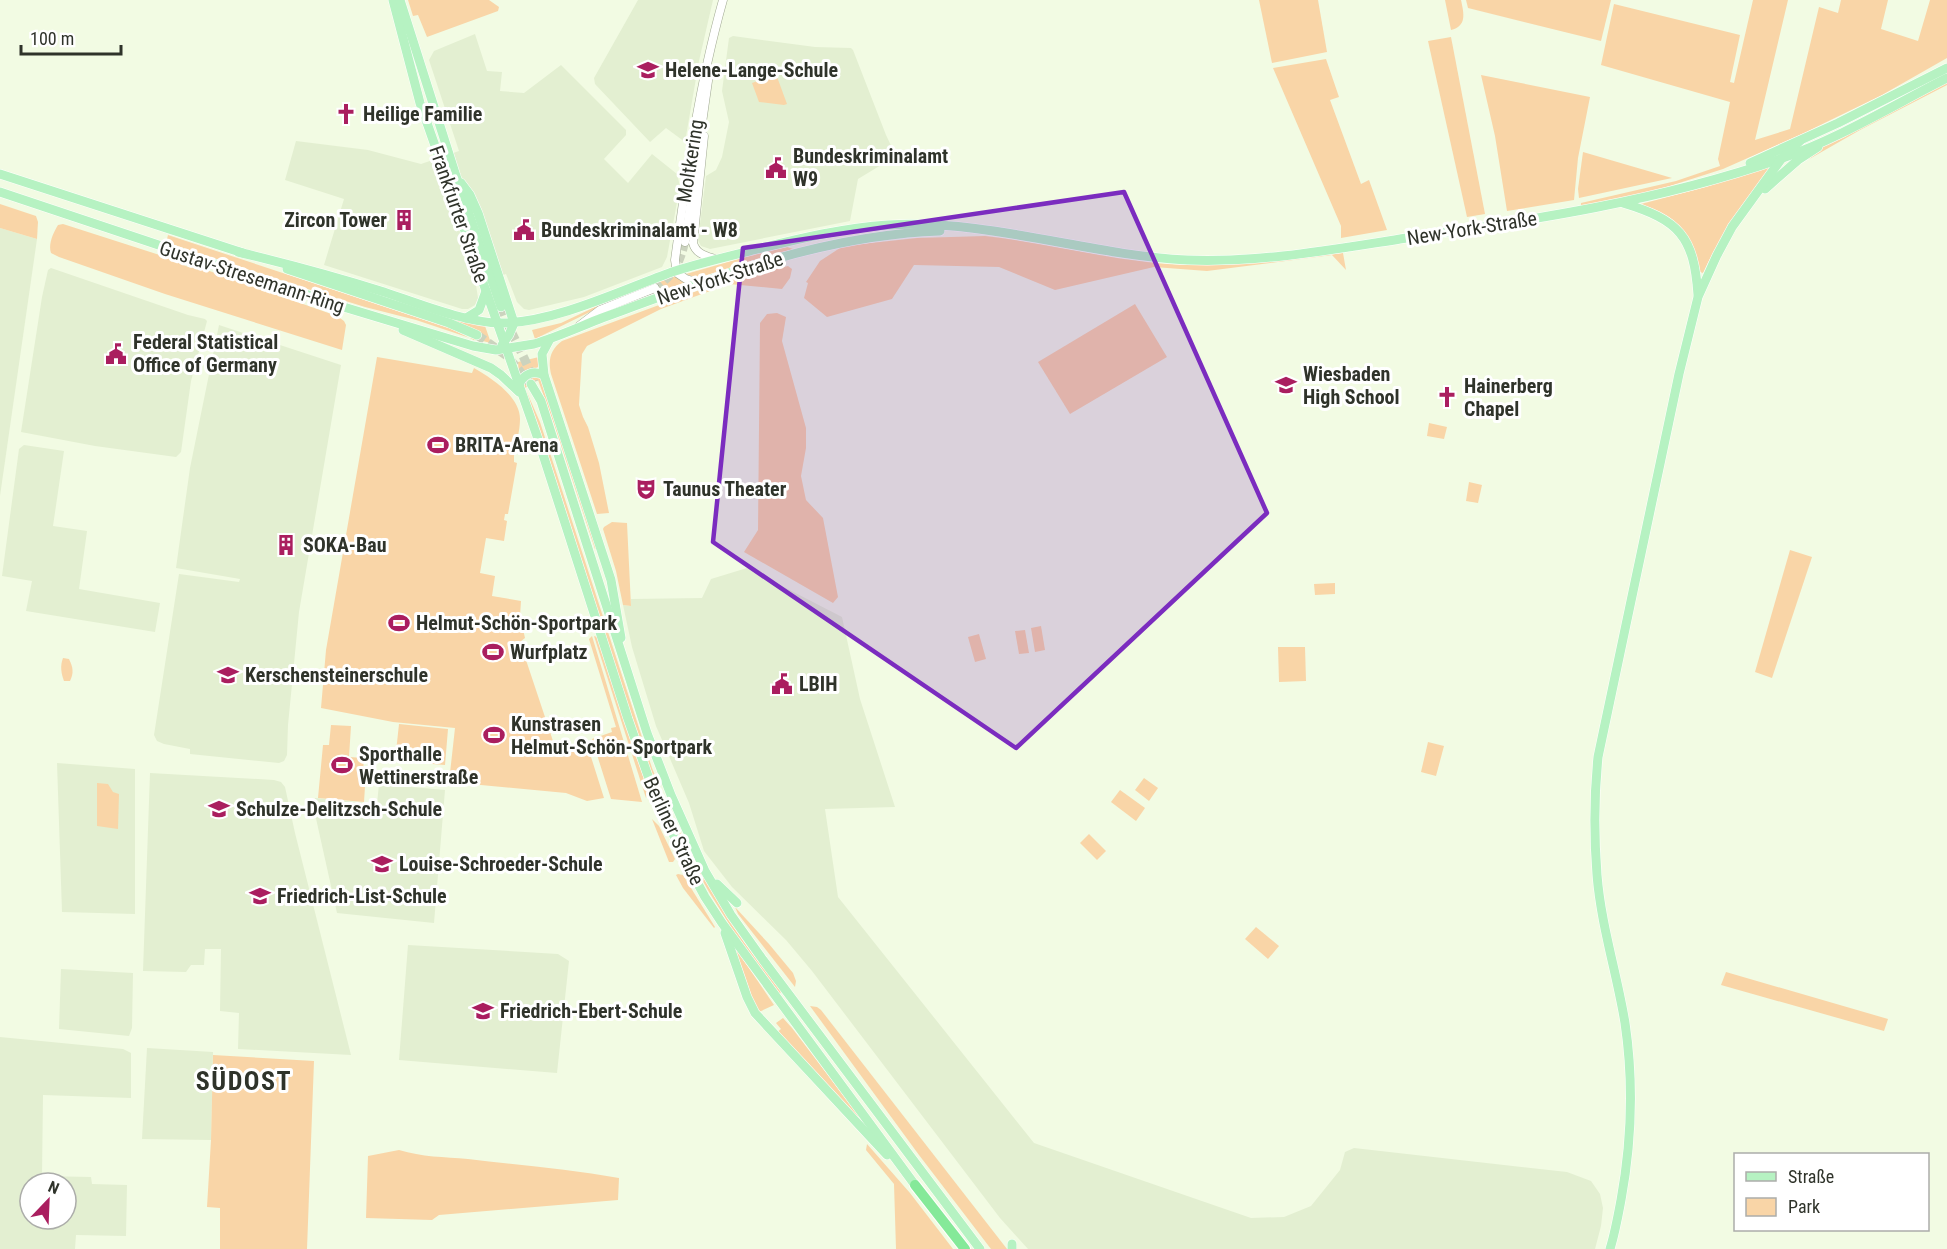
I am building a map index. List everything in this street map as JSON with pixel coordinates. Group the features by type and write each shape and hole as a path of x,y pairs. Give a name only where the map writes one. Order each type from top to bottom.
{"highway":[{"name":"Berliner Straße","path":"915,1185 965,1249"}],"main road":[{"name":"Frankfurter Straße","path":"393,0 420,103 505,346"},
{"name":"Frankfurter Straße","path":"400,0 456,176 501,307"},
{"path":"1700,183 1800,141 1947,68"},
{"name":"New-York-Straße","path":"514,323 583,305 715,259 809,236 868,227 922,225 976,229 1139,256 1188,260 1236,260 1296,254 1494,226 1622,203 1700,183 1782,158 1840,132 1947,78"},
{"path":"1750,203 1798,160 1840,132"},
{"path":"1610,1249 1625,1170 1631,1116 1631,1080 1624,1022 1597,876 1594,813 1597,767 1679,374 1698,297 1716,255 1732,228 1782,158 1800,141"},
{"name":"Gustav-Stresemann-Ring","path":"0,174 449,323 477,335"},
{"path":"456,176 470,195 478,213 514,323 505,346"},
{"name":"Gustav-Stresemann-Ring","path":"0,192 371,316 473,346 496,350 505,346"},
{"path":"1622,203 1659,216 1683,238 1689,247 1696,268 1698,297"},
{"path":"156,244 162,241 161,228"},
{"name":"New-York-Straße","path":"505,346 534,345 699,283 830,244 893,235 976,229"},
{"name":"Gustav-Stresemann-Ring","path":"238,252 322,273 466,318 498,324 514,323"},
{"path":"466,318 479,310 486,291"},
{"path":"371,316 491,368 512,385 524,399"},
{"path":"505,346 528,321"},
{"path":"550,339 542,354 544,375 611,580 624,661"},
{"name":"Berliner Straße","path":"505,346 653,790 683,856 722,923 915,1185"},
{"path":"519,384 529,373 536,372 544,375"},
{"name":"Berliner Straße","path":"532,383 541,401 647,733 670,795 705,871 731,915 782,986 980,1249"},
{"path":"705,871 737,903"},
{"path":"722,923 747,997 755,1013 915,1185"}],"street":[{"name":"Moltkering","path":"697,151 704,78 723,0"},
{"name":"Moltkering","path":"685,242 716,25"},
{"path":"697,151 693,182 694,248 699,254 715,259"},
{"name":"Moltkering","path":"676,271 675,260 693,182"},
{"path":"676,271 686,279 699,283"},
{"path":"576,328 600,310 655,288"}],"highlighted area":[{"path":"1124,192 1267,513 1016,748 713,542 743,248"}],"shaded area":[{"name":"Helene-Lange-Schule","path":"638,0 713,0 699,61 685,142 666,128 650,142 595,84 594,78"},
{"path":"475,34 487,71 502,72 500,91 524,93 561,65 626,130 626,135 604,159 628,183 652,154 677,174 680,186 667,257 662,267 584,297 529,310 524,309 517,302 506,274 476,285 478,298 475,305 462,309 324,265 344,199 285,180 296,141 368,150 421,164 459,151 429,60 434,51"},
{"path":"733,36 853,50 896,156 858,179 850,221 710,249 701,246 698,240 706,176 716,170 722,157 729,122 722,91 729,38"},
{"path":"0,228 37,239 0,496"},
{"name":"Federal Statistical Office of Germany","path":"51,268 207,321 191,381 181,452 176,457 95,446 21,432 42,297 48,270"},
{"path":"219,325 341,365 299,612 287,755 284,761 279,763 190,754 190,749 164,744 157,741 154,735 179,574 239,582 240,579 176,568 190,468"},
{"path":"24,445 64,451 53,526 87,531 79,589 160,603 155,632 26,611 32,581 2,576 19,449"},
{"path":"747,568 842,617 860,699 895,807 825,809 838,897 1034,1143 1251,1218 1284,1217 1311,1206 1340,1170 1345,1152 1354,1148 1567,1172 1591,1181 1600,1194 1603,1208 1595,1249 1028,1249 1000,1218 812,971 786,940 732,887 704,851 689,803 656,726 632,647 623,605 631,606 631,599 702,598 711,579"},
{"path":"57,763 135,769 135,914 62,912"},
{"path":"150,773 274,780 281,782 285,787 351,1055 238,1049 239,1013 220,1011 221,949 205,949 204,965 191,965 186,972 143,971"},
{"name":"Louise-Schroeder-Schule","path":"379,784 445,790 434,923 337,913 315,814 315,798 377,804"},
{"name":"Friedrich-Ebert-Schule","path":"408,945 558,954 569,961 557,1073 399,1060"},
{"path":"61,969 133,973 132,1028 129,1036 59,1029"},
{"path":"0,1037 123,1049 131,1053 131,1098 43,1095 42,1171 18,1171 18,1231 78,1231 78,1177 91,1177 92,1184 127,1185 126,1236 76,1235 75,1249 0,1249"},
{"path":"147,1048 213,1052 211,1140 142,1139"}],"green space":[{"path":"408,0 489,0 499,7 498,11 427,37 418,15 413,16"},
{"path":"1259,0 1318,0 1327,52 1272,63"},
{"path":"1445,0 1461,0 1462,5 1462,22 1460,26 1451,30"},
{"path":"1466,0 1611,0 1601,41 1468,8"},
{"path":"1753,0 1788,0 1755,140 1790,129 1819,7 1838,13 1841,0 1888,0 1881,29 1918,41 1930,0 1947,0 1947,58 1882,95 1723,169 1654,191 1581,208 1581,203 1676,181 1720,166 1718,159 1730,102 1601,65 1614,4 1740,35 1730,82 1734,83"},
{"path":"1451,37 1485,214 1467,217 1428,41"},
{"path":"1326,59 1339,97 1330,100 1361,184 1369,180 1387,230 1341,238 1341,226 1273,68"},
{"path":"776,74 787,104 759,102 752,83"},
{"path":"1481,75 1590,97 1578,158 1574,200 1507,211 1495,136"},
{"path":"1947,82 1947,85 1811,158 1801,161 1830,142"},
{"path":"1583,152 1672,178 1579,198"},
{"path":"1774,164 1727,230 1703,273 1700,272 1692,244 1682,229 1667,216 1641,204 1706,187"},
{"path":"0,204 36,216 37,239 0,228"},
{"path":"63,224 172,259 188,267 201,268 337,316 346,325 342,350 165,294 59,257 51,253 50,246 56,228"},
{"path":"168,235 449,328 469,338 166,243"},
{"path":"985,236 1172,264 1245,264 1343,253 1346,270 1332,255 1207,271 1154,267 1055,290 999,267 914,265 892,299 827,317 804,298 808,283 806,282 820,261 843,246 917,238"},
{"path":"787,247 793,249 706,276 694,277 686,274 763,252"},
{"path":"788,266 792,269 790,278 782,289 729,284 661,309 587,346 582,354 579,405 599,463 609,513 597,514 551,374 550,360 555,348 562,341 713,285"},
{"path":"678,275 688,282 658,293 653,284"},
{"path":"1135,304 1167,357 1070,414 1038,362"},
{"path":"597,306 598,308 535,339 532,330 561,323"},
{"path":"777,313 786,317 782,341 806,428 806,448 801,476 806,500 823,518 838,597 833,603 744,552 758,530 760,323 767,314"},
{"path":"435,314 485,326 491,343 475,339 479,332"},
{"name":"Helmut-Schön-Sportpark","path":"377,357 472,373 474,368 503,389 515,403 520,419 514,456 514,462 517,463 508,514 505,514 504,520 507,521 504,541 486,538 480,573 495,576 492,596 521,601 520,616 525,638 520,642 556,750 586,741 604,798 587,801 566,793 449,782 455,728 393,722 321,708 326,650"},
{"path":"539,357 538,367 519,376 518,362"},
{"path":"535,377 542,378 597,548 595,549 538,380 525,388 540,422 652,768 670,811 701,873 737,932 781,992 779,994 736,935 709,892 665,808 649,768 540,430 523,386 525,382"},
{"path":"1429,423 1447,427 1444,439 1427,436"},
{"path":"1469,482 1482,485 1478,503 1466,501"},
{"path":"612,522 627,523 631,606 623,605 616,571 603,529"},
{"path":"1790,550 1812,557 1772,678 1755,672"},
{"path":"1335,583 1335,594 1315,595 1314,584"},
{"path":"1041,626 1045,650 1035,652 1031,628"},
{"path":"1025,630 1029,653 1019,654 1015,631"},
{"path":"979,634 986,659 975,662 968,637"},
{"path":"592,636 642,802 611,799 592,739 612,732 611,728 616,727 589,639"},
{"path":"594,636 597,637 648,791 646,798"},
{"path":"1278,647 1305,647 1306,681 1279,682"},
{"path":"63,658 69,659 71,665 70,681 64,681 63,678 61,667"},
{"path":"399,724 448,729 445,765 395,761"},
{"name":"Sporthalle Wettinerstraße","path":"331,725 351,726 349,757 364,758 363,771 366,771 364,802 318,798 323,745 329,745"},
{"path":"1428,742 1444,746 1436,776 1421,772"},
{"path":"1144,778 1158,788 1149,801 1135,790"},
{"path":"97,783 108,784 113,792 119,794 118,829 97,826"},
{"path":"1120,790 1145,808 1136,821 1111,802"},
{"path":"652,819 659,826 675,859 673,862 669,862"},
{"path":"1089,834 1106,851 1097,860 1080,843"},
{"path":"676,875 683,875 714,928 683,888"},
{"path":"735,907 793,973 796,981 795,987 738,914"},
{"path":"1256,927 1279,946 1268,959 1245,939"},
{"path":"734,946 774,1005 759,1012"},
{"path":"1726,972 1888,1019 1884,1031 1721,985"},
{"path":"810,1006 821,1010 1007,1249 991,1249"},
{"path":"783,1018 872,1133 776,1033 781,1029 776,1023"},
{"path":"213,1055 314,1061 307,1249 220,1249 220,1208 207,1207"},
{"path":"867,1144 910,1193 953,1249 896,1249 894,1184 866,1150"},
{"path":"399,1150 619,1178 618,1200 439,1215 432,1220 366,1218 368,1156"}],"tunnel":[{"path":"655,288 667,279 675,268 685,242"},
{"path":"501,307 534,382"},
{"path":"477,335 507,356 529,382"}],"place":[{"name":"Helene-Lange-Schule","path":"648,70"},
{"name":"Heilige Familie","path":"346,114"},
{"name":"Bundeskriminalamt W9","path":"776,168"},
{"name":"Zircon Tower","path":"404,220"},
{"name":"Bundeskriminalamt - W8","path":"524,230"},
{"name":"Federal Statistical Office of Germany","path":"116,354"},
{"name":"Wiesbaden High School","path":"1286,385"},
{"name":"Hainerberg Chapel","path":"1447,397"},
{"name":"BRITA-Arena","path":"438,445"},
{"name":"Taunus Theater","path":"646,489"},
{"name":"SOKA-Bau","path":"286,545"},
{"name":"Helmut-Schön-Sportpark","path":"399,623"},
{"name":"Wurfplatz","path":"493,652"},
{"name":"Kerschensteinerschule","path":"228,675"},
{"name":"LBIH","path":"782,684"},
{"name":"Kunstrasen Helmut-Schön-Sportpark","path":"494,735"},
{"name":"Sporthalle Wettinerstraße","path":"342,765"},
{"name":"Schulze-Delitzsch-Schule","path":"219,809"},
{"name":"Louise-Schroeder-Schule","path":"382,864"},
{"name":"Friedrich-List-Schule","path":"260,896"},
{"name":"Friedrich-Ebert-Schule","path":"483,1011"}],"district":[{"name":"SÜDOST","path":"244,1081"}]}
